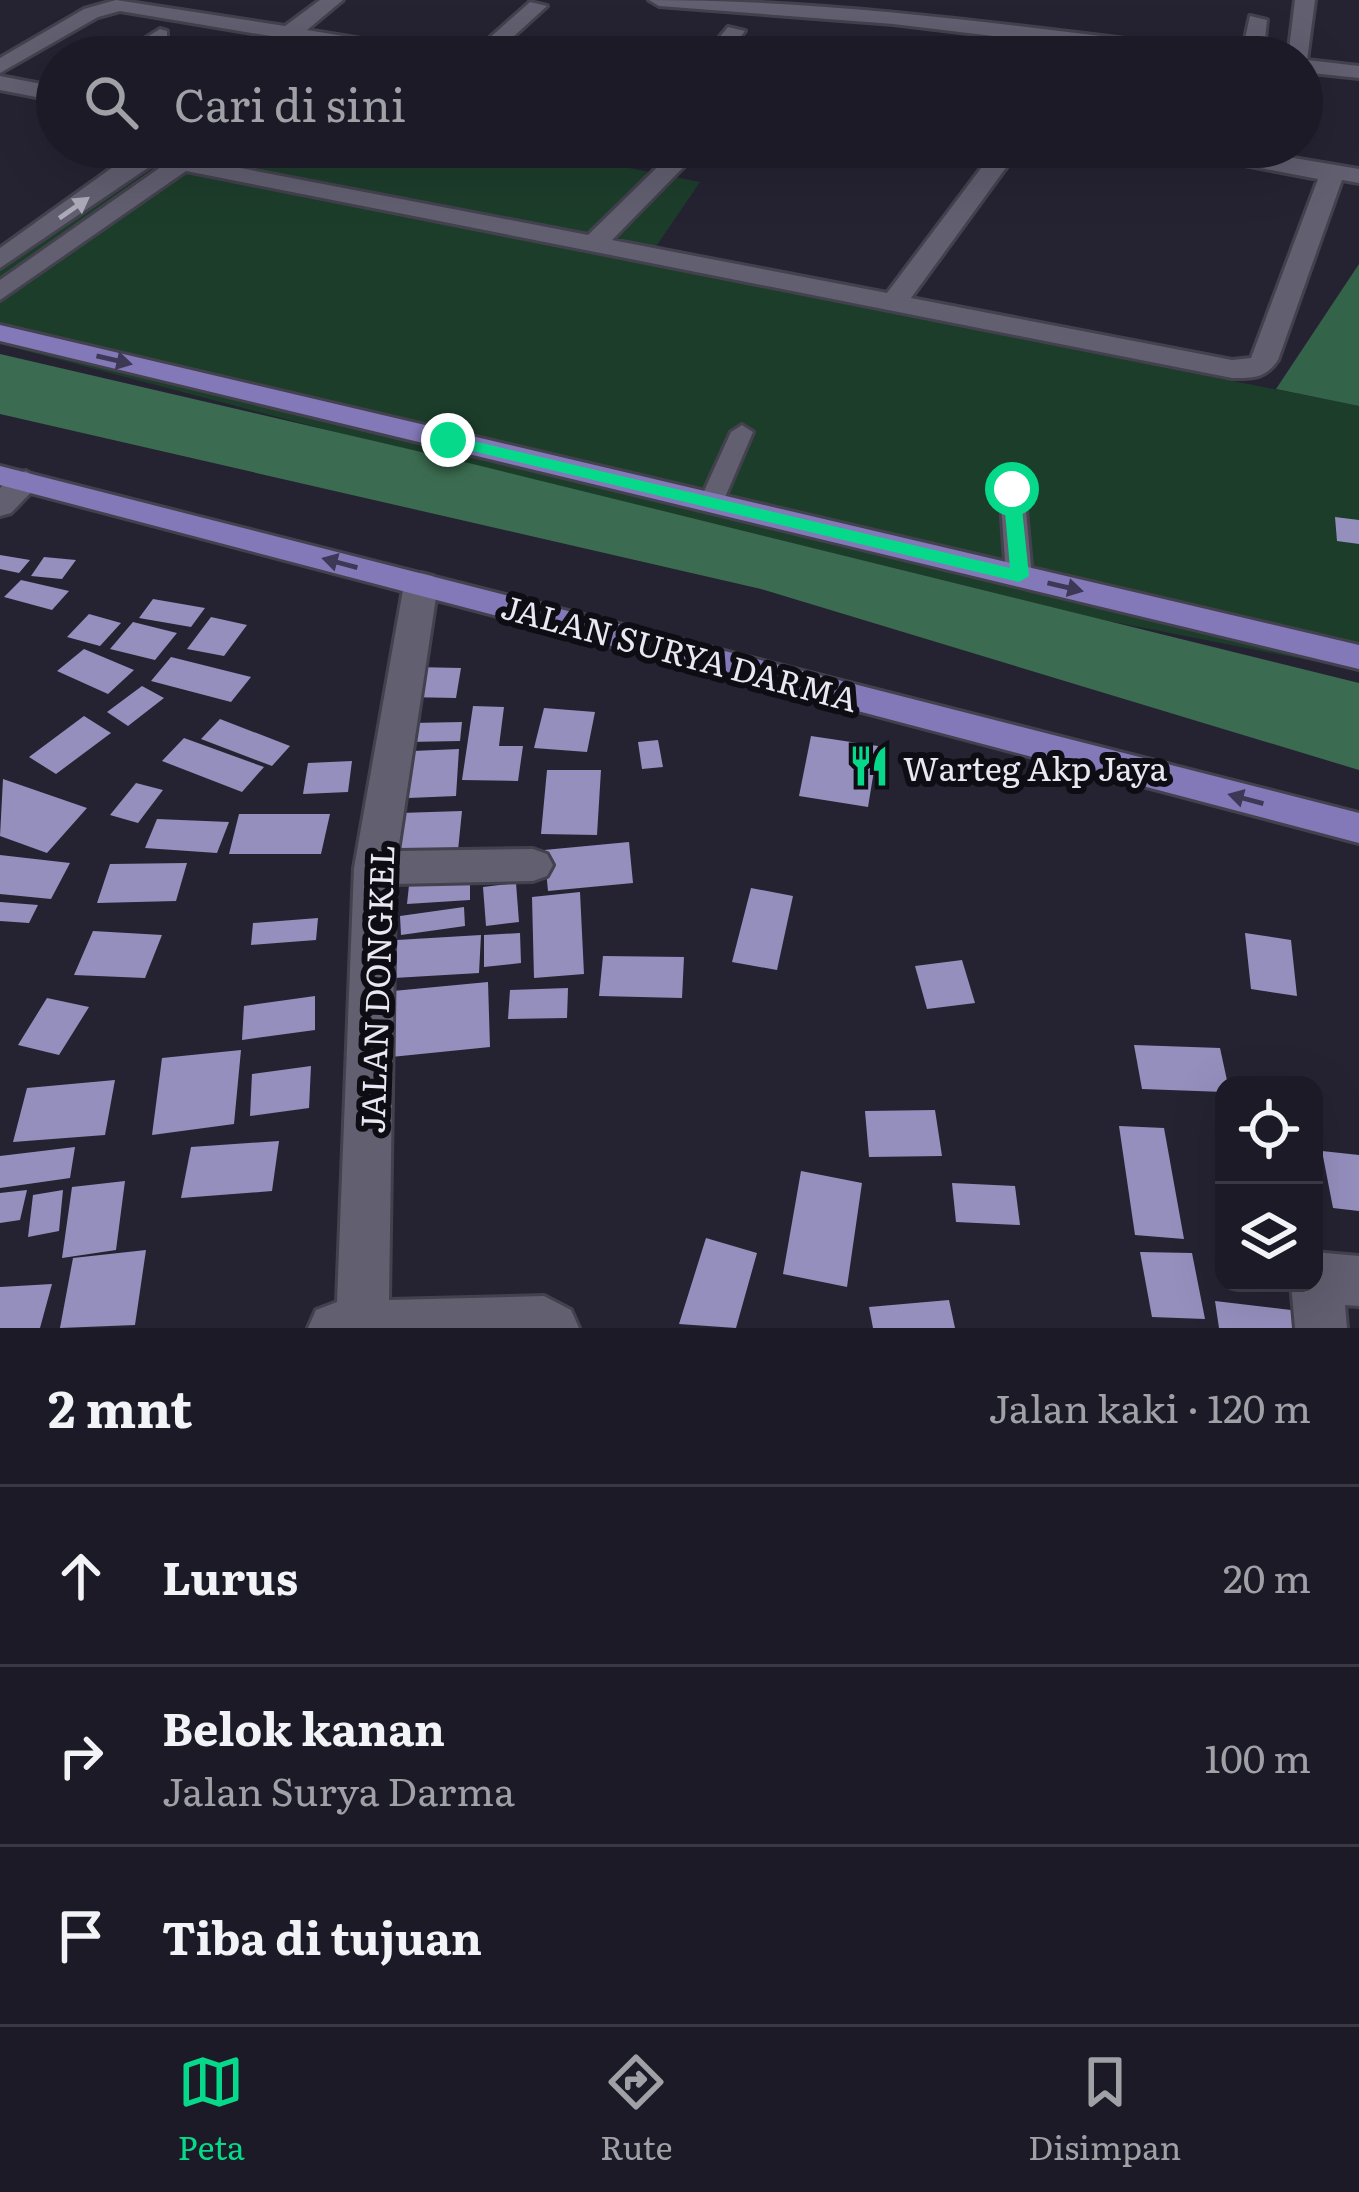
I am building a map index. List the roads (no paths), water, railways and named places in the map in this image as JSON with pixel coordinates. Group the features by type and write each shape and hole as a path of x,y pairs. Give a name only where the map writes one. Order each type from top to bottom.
{"main road":[{"path":"0,333 1359,657"},
{"name":"JALAN SURYA DARMA","path":"9,487 421,584 1359,828"}],"street":[{"path":"292,31 333,0"},
{"path":"659,0 897,9 1080,36"},
{"path":"1301,36 1305,0"},
{"path":"49,36 101,3 319,36"},
{"path":"502,36 536,6"},
{"path":"1255,36 1257,20"},
{"path":"732,36 735,32"},
{"path":"0,67 36,44"},
{"path":"1323,68 1359,72"},
{"path":"0,83 36,90"},
{"path":"0,260 128,168"},
{"path":"0,292 176,168"},
{"path":"202,168 1232,369 1256,369 1264,360 1330,178 1327,172"},
{"path":"591,247 670,168"},
{"path":"893,304 993,168"},
{"path":"1305,168 1359,176"},
{"name":"JALAN DONGKEL","path":"348,1326 375,868 421,584"},
{"path":"375,868 532,865"},
{"path":"348,1326 544,1322 553,1328"}],"lane":[{"path":"711,502 742,432"},
{"path":"1012,489 1019,576"}],"place":[{"name":"Warteg Akp Jaya","path":"869,766"}]}
